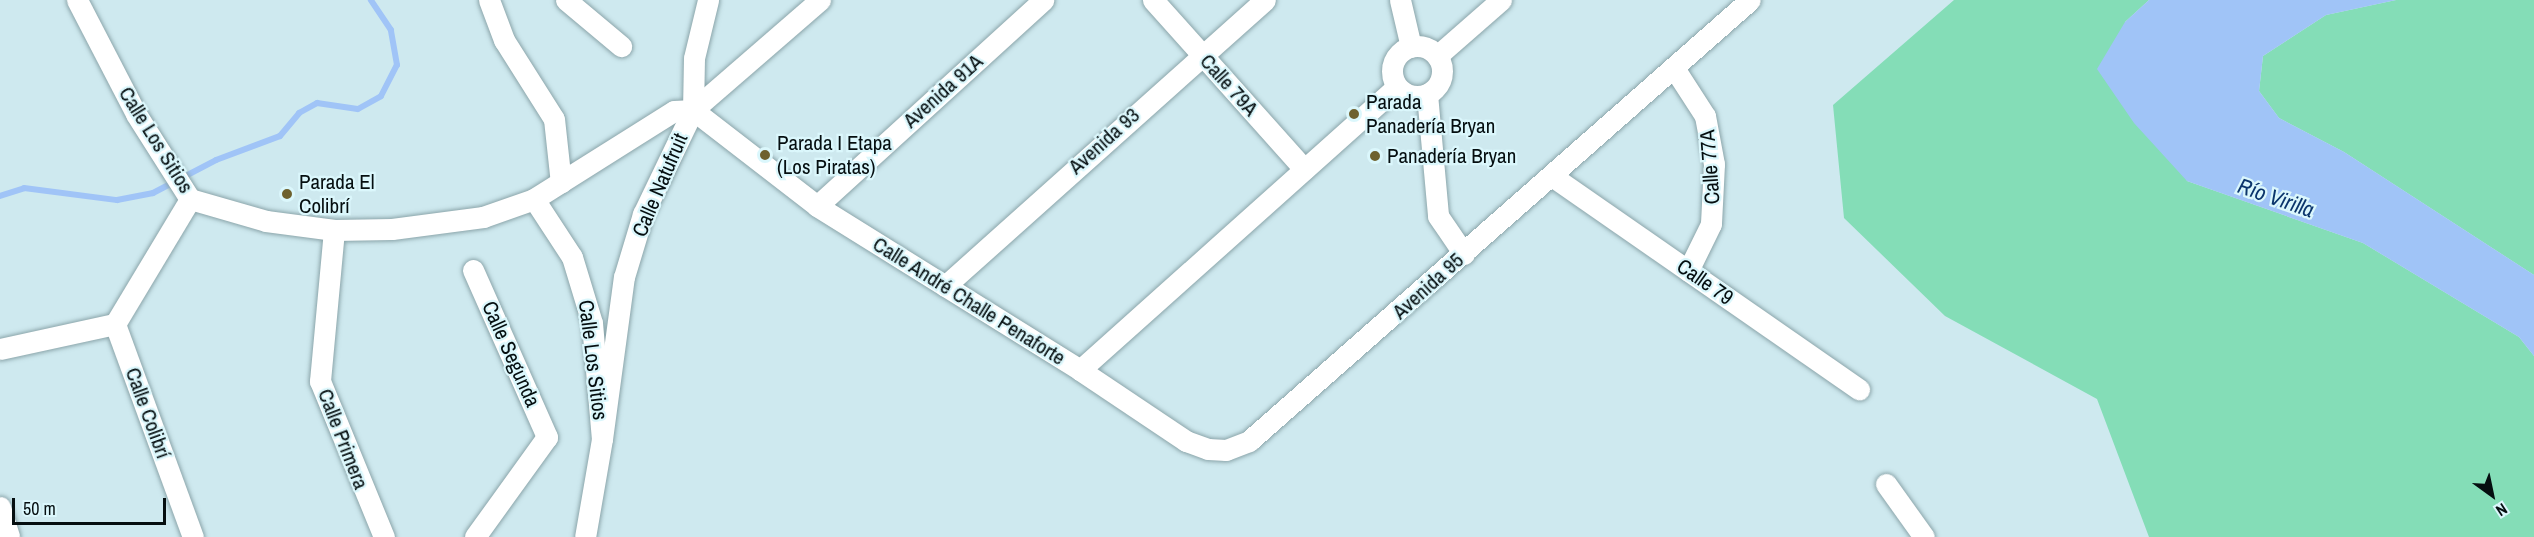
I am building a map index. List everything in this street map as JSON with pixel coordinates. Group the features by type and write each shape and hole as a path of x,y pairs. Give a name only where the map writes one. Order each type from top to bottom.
{"street":[{"name":"Calle Los Sitios","path":"77,0 135,114 190,199 266,221 333,230 392,229 483,217 534,199 572,257 592,323 602,439 585,537"},
{"path":"489,0 504,40 554,119 561,183"},
{"path":"566,0 621,46"},
{"path":"693,110 694,58 708,0"},
{"path":"534,199 674,111 693,110 820,0"},
{"name":"Avenida 91A","path":"817,206 1043,0"},
{"name":"Calle 79A","path":"1153,0 1304,169"},
{"name":"Avenida 93","path":"945,286 1201,53 1265,0"},
{"path":"1400,0 1411,47"},
{"path":"1437,56 1501,0"},
{"name":"Avenida 95","path":"1080,370 1186,441 1208,449 1226,450 1269,429 1750,0"},
{"path":"1411,47 1437,56"},
{"path":"1411,47 1395,58 1392,68 1397,87 1410,96 1427,94 1440,82 1437,56"},
{"name":"Calle 77A","path":"1674,68 1705,116 1714,164 1711,224 1688,270"},
{"name":"Calle André Challe Penaforte","path":"693,110 817,206 1080,370 1397,87"},
{"path":"1427,94 1438,216 1464,254"},
{"name":"Calle Natufruit","path":"602,439 624,277 643,214 693,110"},
{"name":"Calle 79","path":"1552,176 1859,389"},
{"path":"0,349 116,324 190,199"},
{"name":"Calle Primera","path":"333,230 320,381 384,537"},
{"name":"Calle Segunda","path":"473,270 547,437 475,537"},
{"name":"Calle Colibrí","path":"116,324 193,537"},
{"path":"1886,484 1924,537"},
{"path":"0,507 9,537"}],"green space":[{"path":"1954,0 2149,0 2125,22 2187,181 2363,243 2519,337 2534,356 2534,537 2149,537 2097,399 1945,316 1844,218 1833,105"},
{"path":"2396,0 2534,0 2534,275 2344,152 2279,118 2259,91 2263,56 2326,15"}],"water":[{"name":"Río Virilla","path":"2149,0 2396,0 2326,15 2263,56 2259,91 2279,118 2344,152 2534,275 2534,356 2519,337 2363,243 2187,181 2134,123 2097,69 2125,22"}],"waterway":[{"path":"0,196 24,188 117,200 153,193 216,160 280,136 299,113 317,103 358,109 381,96 397,65 391,30 371,0"}],"place":[{"name":"Parada Panadería Bryan","path":"1354,114"},
{"name":"Parada I Etapa (Los Piratas)","path":"765,155"},
{"name":"Panadería Bryan","path":"1375,156"},
{"name":"Parada El Colibrí","path":"287,194"}]}
